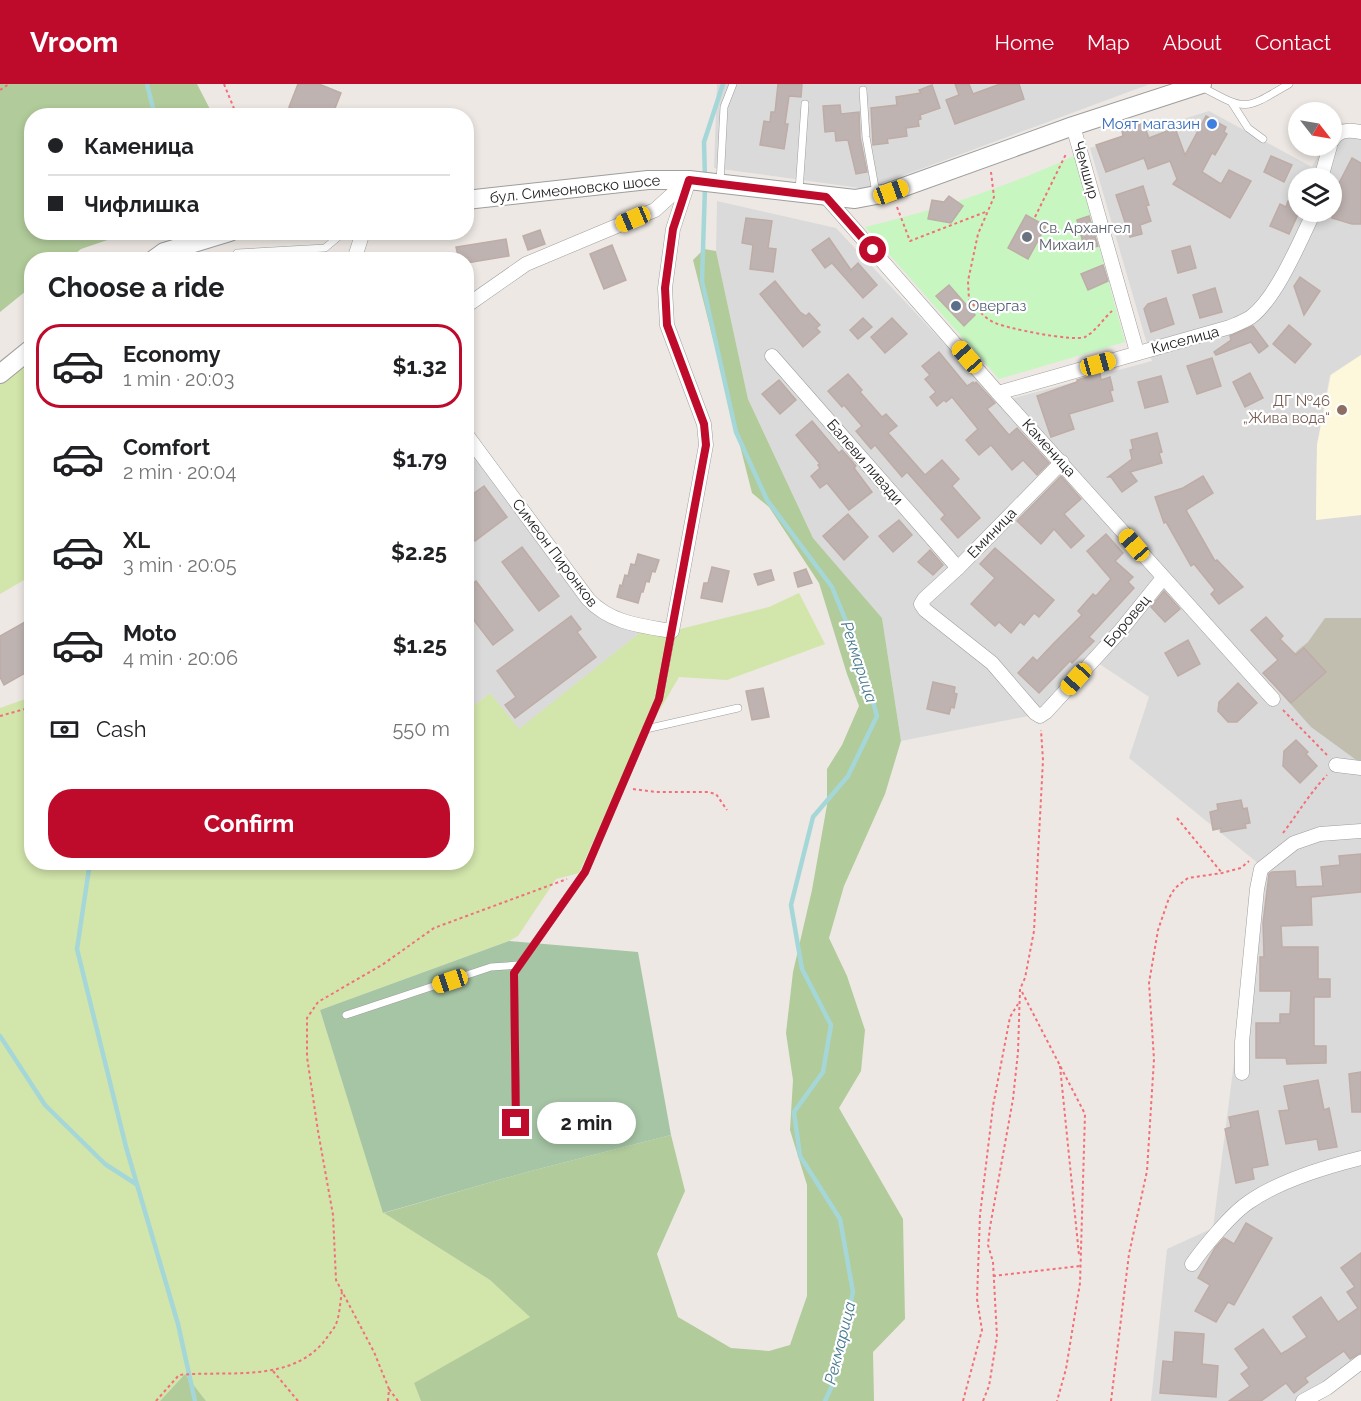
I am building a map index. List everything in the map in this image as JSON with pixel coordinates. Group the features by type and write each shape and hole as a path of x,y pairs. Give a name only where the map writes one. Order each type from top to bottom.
{"street":[{"name":"бул. Симеоновско шосе","path":"474,199 648,180 692,180 855,199 884,194 1073,126 1199,84"},
{"name":"Чемшир","path":"1073,126 1137,352"},
{"path":"1342,132 1346,130 1361,132"},
{"path":"474,300 525,264 655,210 692,180"},
{"path":"672,632 706,445 704,424 667,325 665,288 673,229 692,180"},
{"name":"Каменица","path":"826,197 998,393 1273,699"},
{"name":"Киселица","path":"998,393 1230,327 1250,317 1266,302 1309,222"},
{"path":"164,252 204,240"},
{"path":"0,374 24,354"},
{"name":"Балеви ливади","path":"772,356 958,568"},
{"name":"Симеон Пиронков","path":"474,445 598,610 618,621 672,632"},
{"name":"Еминица","path":"1040,716 992,663 925,610 921,604 1062,462"},
{"name":"Боровец","path":"1040,716 1121,630 1163,578"},
{"path":"1336,765 1361,768"},
{"path":"1242,1073 1242,1042 1257,889 1262,869 1294,843 1320,834 1361,831"},
{"path":"1192,1264 1204,1248 1248,1203 1284,1184 1340,1163 1361,1158"},
{"path":"1303,1401 1328,1388 1361,1362"}],"lane":[{"path":"717,183 724,107 734,84"},
{"path":"1199,84 1232,103 1245,106 1256,103 1289,84"},
{"path":"863,90 866,137 884,194"},
{"path":"1232,103 1248,128 1263,139"},
{"path":"799,194 805,104"},
{"path":"255,252 325,248 334,240"},
{"path":"516,1123 514,973 585,872 659,699 672,632"},
{"path":"646,729 738,708"},
{"path":"346,1015 491,967 519,965"}],"path":[{"path":"0,90 9,84"},
{"path":"224,84 234,108"},
{"path":"1035,217 1068,150"},
{"path":"989,157 994,197 978,234 968,281 969,300 988,319 1014,329 1078,338 1085,336 1123,300"},
{"path":"884,194 910,241 988,211"},
{"path":"1273,699 1336,765 1308,796 1300,812 1279,838"},
{"path":"0,716 24,709"},
{"path":"983,1401 989,1386 997,1337 993,1262 988,1245 1013,1099 1018,1052 1020,989 1025,978 1034,931 1043,760 1040,716"},
{"path":"621,788 656,792 708,792 716,794 727,810"},
{"path":"1176,818 1222,873"},
{"path":"1111,1401 1128,1254 1147,1171 1154,1059 1149,983 1158,930 1169,898 1175,888 1188,878 1241,868 1256,856"},
{"path":"398,1401 389,1389 374,1352 336,1281 333,1215 308,1057 307,1018 318,1002 382,965 434,928 585,872"},
{"path":"1020,989 1085,1114 1080,1283 1066,1369 1057,1401"},
{"path":"963,1401 982,1330 977,1299 980,1215 993,1106 1010,1017 1020,1001"},
{"path":"1059,1065 1081,1265"},
{"path":"993,1276 1081,1265"},
{"path":"156,1401 179,1376 203,1373 238,1374 286,1368 319,1348 336,1325 342,1292"},
{"path":"272,1370 298,1401"},
{"path":"388,1401 389,1389"}],"shaded area":[{"path":"717,84 1150,84 867,189 714,168"},
{"path":"1209,111 1312,167 1318,156 1342,156 1342,122 1361,129 1361,355 1330,375 1317,445 1316,519 1361,515 1361,1361 1313,1401 1151,1401 1167,1249 1213,1228 1259,864 1129,758 1149,697 1098,663 1054,711 901,741 882,618 813,538 748,399 716,251 717,201 836,228 999,402 1152,361 1090,148"},
{"name":"ДГ №46 „Жива вода“","path":"1361,355 1361,515 1316,520 1317,445 1331,375"},
{"path":"474,445 588,599 647,627 519,730 490,693 474,706"},
{"path":"1325,618 1361,618 1361,760 1359,762 1311,727 1270,681 1308,642"}],"green space":[{"path":"0,84 197,84 209,108 24,108 24,240 107,240 77,252 24,252 24,293 0,312"},
{"path":"1074,156 1125,342 999,379 865,227 971,197"},
{"path":"704,249 716,251 748,399 813,538 882,618 901,741 885,794 844,886 829,938 847,976 865,1030 861,1071 839,1108 903,1219 905,1319 873,1352 874,1401 421,1401 414,1383 530,1317 490,1280 384,1213 527,1172 671,1135 685,1191 657,1254 678,1317 731,1348 769,1351 790,1345 807,1296 807,1185 790,1130 793,1080 786,1033 793,972 812,890 827,805 827,769 842,745 859,706 819,583 769,507 752,493 693,260"},
{"path":"24,354 24,580 0,594 0,374"},
{"path":"799,593 825,644 727,680 679,677 629,762 579,873 556,879 518,936 320,1010 384,1213 490,1280 531,1317 414,1383 421,1401 206,1401 185,1374 160,1401 0,1401 0,708 24,699 24,870 474,870 474,706 490,693 519,729 647,627 672,631 769,607"},
{"path":"509,941 638,952 671,1135 527,1172 383,1213 320,1010"},
{"path":"185,1374 206,1401 160,1401"}],"building":[{"path":"298,84 319,84 341,93 335,108 289,107"},
{"path":"778,84 802,84 801,97 789,96 784,149 760,145 764,121 770,122 771,112 775,112"},
{"path":"955,84 969,84 973,94 1000,84 1019,84 1024,99 955,124 946,100 959,95"},
{"path":"932,85 940,108 920,115 919,126 906,128 907,136 887,139 888,143 873,145 871,108 897,105 896,97 921,93 919,90"},
{"path":"840,105 841,114 859,112 860,138 867,172 856,174 848,140 836,141 835,131 825,132 823,106"},
{"path":"1206,116 1226,127 1224,132 1227,134 1215,155 1212,153 1202,172 1221,184 1229,170 1251,181 1230,218 1173,184 1177,179 1170,161 1148,169 1144,158 1106,172 1096,145 1123,136 1122,131 1143,123 1149,138 1175,128 1185,155"},
{"path":"1271,156 1292,165 1288,168 1284,182 1264,172"},
{"path":"1352,158 1361,163 1361,224 1342,221 1342,177"},
{"path":"1143,186 1151,221 1140,225 1142,234 1130,237 1116,195"},
{"path":"949,196 963,206 951,223 928,219 932,200 944,202"},
{"path":"1288,201 1288,222 1294,222 1289,234 1270,226 1280,204 1286,207"},
{"name":"Св. Архангел Михаил","path":"1026,215 1046,226 1028,259 1008,248"},
{"path":"1089,216 1098,246 1085,250 1077,220"},
{"path":"746,218 772,221 768,248 776,249 773,272 750,269 753,245 742,243"},
{"path":"540,230 545,244 528,250 523,236"},
{"path":"829,238 851,270 858,263 877,285 863,298 832,263 825,268 812,250"},
{"path":"506,239 509,256 474,262 474,252 457,252 456,247"},
{"path":"612,245 626,280 604,289 590,254"},
{"path":"1190,246 1196,268 1178,273 1172,251"},
{"path":"1103,265 1108,281 1088,290 1081,274"},
{"path":"1300,277 1320,291 1304,315 1294,286"},
{"path":"775,281 800,312 806,316 809,313 820,325 816,328 820,332 803,347 760,294"},
{"name":"Овергаз","path":"949,285 975,315 964,326 936,296"},
{"path":"1215,288 1222,312 1200,318 1193,295"},
{"path":"1166,298 1174,324 1151,332 1144,309 1148,304"},
{"path":"863,318 872,327 858,339 850,330"},
{"path":"892,318 907,334 885,353 871,337"},
{"path":"1289,325 1311,344 1295,363 1273,344"},
{"path":"1253,326 1268,346 1259,353 1251,342 1216,355 1214,352 1231,340 1230,336"},
{"path":"939,352 967,386 976,382 995,403 987,409 1009,435 1017,428 1049,463 1037,475 1023,460 1012,470 991,445 979,455 966,440 978,429 952,397 937,406 930,397 936,392 925,379 930,375 922,366"},
{"path":"1212,358 1221,386 1197,394 1187,366"},
{"path":"1100,373 1101,380 1110,377 1113,401 1069,414 1074,429 1051,437 1037,396"},
{"path":"1250,373 1263,398 1245,407 1233,382"},
{"path":"848,374 882,417 886,414 897,426 888,433 925,475 942,460 959,479 952,486 980,518 958,538 941,519 945,515 907,472 902,477 875,445 871,449 856,431 862,426 828,391"},
{"path":"1161,376 1168,402 1145,408 1138,382"},
{"path":"779,380 796,400 780,414 762,394"},
{"path":"812,421 839,453 842,450 851,460 856,466 854,468 872,492 849,510 827,483 820,488 811,476 820,468 818,465 820,464 796,435"},
{"path":"1157,433 1162,452 1159,453 1162,463 1130,472 1137,481 1122,492 1111,477 1108,477 1132,459 1131,440"},
{"path":"1061,476 1081,499 1064,514 1084,536 1071,548 1054,529 1041,544 1017,521"},
{"path":"1203,476 1213,493 1186,510 1215,561 1217,560 1243,587 1219,604 1211,594 1215,590 1194,564 1191,566 1166,522 1164,523 1155,497 1183,488"},
{"path":"484,486 507,517 475,541 474,540 474,493"},
{"path":"848,514 868,537 844,560 823,536"},
{"path":"899,520 912,535 893,552 879,536"},
{"path":"1106,534 1123,553 1115,561 1133,577 1128,582 1134,588 1089,637 1094,641 1072,663 1070,661 1039,693 1018,673 1033,657 1037,661 1082,615 1078,611 1093,594 1096,596 1111,579 1087,551"},
{"path":"522,547 559,596 539,611 502,562"},
{"path":"995,548 1054,600 1039,617 1034,613 1024,625 1020,622 1011,633 999,622 995,626 971,604 995,578 980,564"},
{"path":"930,550 943,565 933,575 918,562"},
{"path":"638,554 659,560 655,572 652,571 649,582 646,581 638,603 617,597 620,585 622,586 625,575 628,576 631,564 635,565"},
{"path":"712,567 729,571 722,602 701,598 704,583 708,583"},
{"path":"806,569 812,583 798,587 794,573"},
{"path":"771,570 774,580 758,585 754,574"},
{"path":"476,581 513,630 493,645 474,620 474,583"},
{"path":"1164,591 1180,609 1165,622 1151,607"},
{"path":"571,616 581,629 577,632 596,657 515,718 505,705 516,697 497,671"},
{"path":"1266,617 1283,636 1280,639 1296,655 1304,648 1326,672 1291,703 1263,673 1278,660 1251,630"},
{"path":"24,622 24,674 4,685 0,677 0,636"},
{"path":"1188,640 1200,664 1178,676 1165,653"},
{"path":"933,682 955,687 954,693 957,694 954,708 951,707 949,714 927,709"},
{"path":"1238,683 1257,703 1237,722 1228,722 1218,711 1219,702"},
{"path":"763,688 769,717 752,720 746,691"},
{"path":"1296,740 1317,766 1300,783 1283,766 1284,751"},
{"path":"1241,800 1243,809 1247,808 1250,823 1245,824 1246,828 1221,832 1221,828 1213,830 1210,812 1218,810 1217,804"},
{"path":"1361,854 1361,892 1311,897 1312,925 1281,926 1282,947 1318,947 1318,979 1330,979 1330,997 1314,997 1314,1046 1326,1046 1326,1063 1287,1064 1286,1058 1256,1058 1256,1023 1280,1023 1280,1014 1290,1014 1291,991 1260,991 1260,957 1264,957 1263,923 1269,874 1295,871 1296,887 1323,886 1321,867 1340,865 1339,856"},
{"path":"1361,1072 1361,1112 1352,1112 1349,1074"},
{"path":"1318,1080 1324,1110 1329,1108 1337,1147 1319,1150 1317,1139 1286,1144 1279,1111 1289,1110 1284,1086"},
{"path":"1258,1111 1268,1165 1252,1168 1254,1179 1236,1183 1225,1129 1231,1127 1229,1117"},
{"path":"1246,1223 1272,1238 1234,1305 1228,1302 1216,1322 1195,1311 1210,1285 1198,1278 1215,1248 1224,1238 1234,1244"},
{"path":"1361,1253 1361,1353 1350,1359 1344,1351 1305,1378 1308,1382 1294,1393 1286,1383 1261,1401 1229,1401 1250,1386 1241,1374 1249,1368 1235,1349 1263,1329 1281,1354 1286,1351 1307,1337 1293,1317 1321,1297 1338,1322 1358,1308 1347,1292 1355,1287 1341,1268"},
{"path":"1175,1332 1204,1334 1202,1364 1218,1366 1216,1397 1160,1393 1163,1361 1173,1362"}],"waterway":[{"path":"147,84 153,108"},
{"name":"Рекмарица","path":"705,179 704,142 723,84"},
{"name":"Рекмарица","path":"705,187 702,281 736,432 767,500 832,587 859,653 877,716 848,776 813,817 791,905 802,969 831,1025 823,1072 794,1112 800,1156 840,1219 853,1292 832,1386 825,1401"},
{"path":"89,870 77,949 126,1147 178,1324 195,1401"},
{"path":"0,1036 45,1105 105,1164 136,1184"}],"place":[{"name":"Моят магазин","path":"1212,124"},
{"name":"Св. Архангел Михаил","path":"1027,237"},
{"name":"Овергаз","path":"956,306"},
{"name":"ДГ №46 „Жива вода“","path":"1342,410"}],"route":[{"path":"516,1123 514,973 585,872 659,699 672,632 706,445 704,424 667,325 665,288 673,229 689,180 826,197 873,250"}]}
